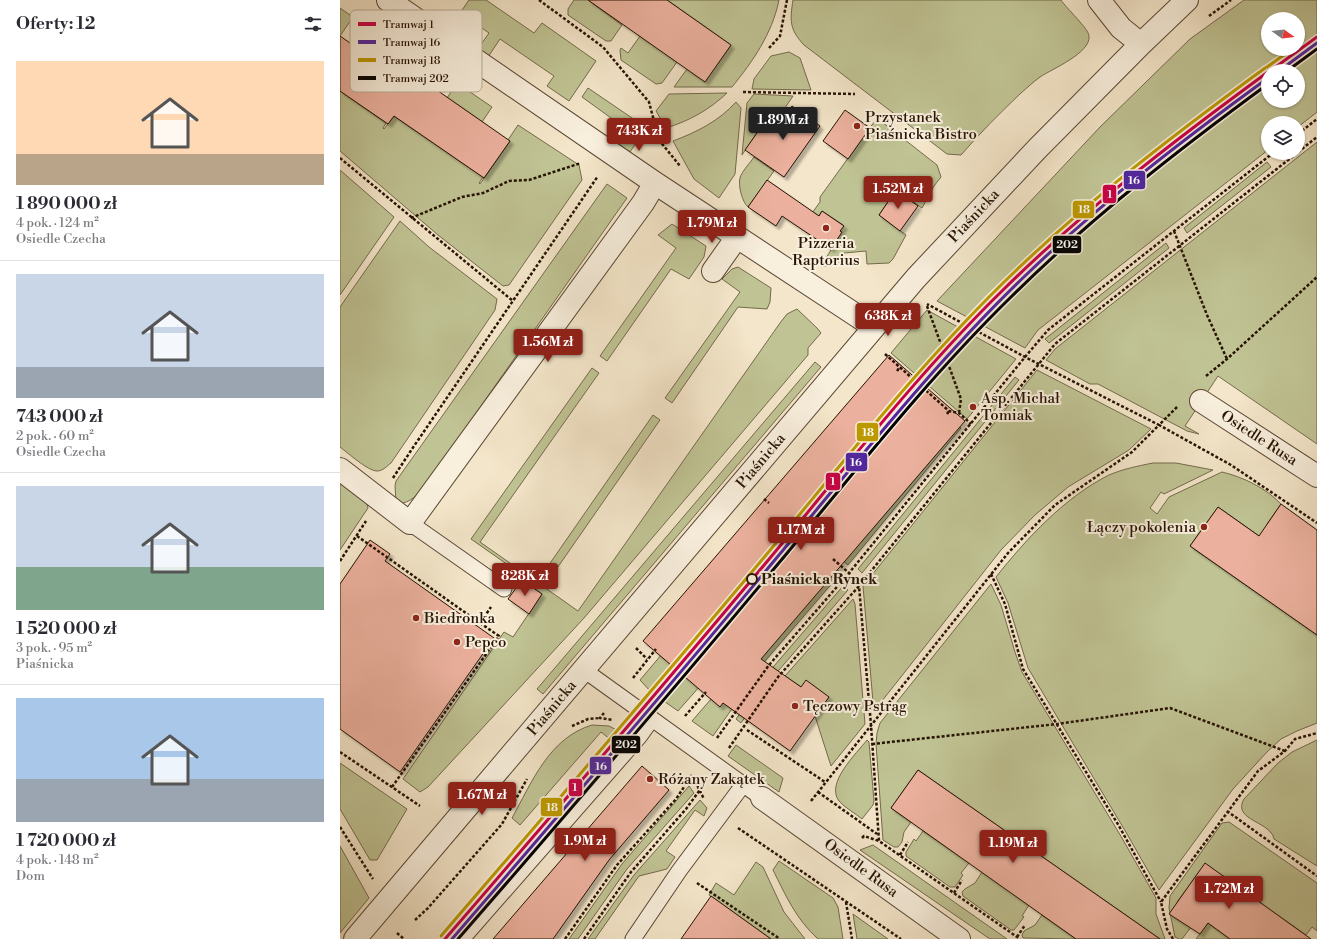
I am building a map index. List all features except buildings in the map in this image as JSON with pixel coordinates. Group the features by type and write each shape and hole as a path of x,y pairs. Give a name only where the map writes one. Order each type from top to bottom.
{"street":[{"path":"388,0 403,10"},
{"path":"1099,0 1121,28 1141,44"},
{"name":"Piaśnicka","path":"354,939 916,278 1037,149 1141,44 1187,0"},
{"path":"482,64 655,183 874,328"},
{"path":"340,469 410,523 643,203 655,183"},
{"path":"713,271 737,237"},
{"name":"Osiedle Rusa","path":"1194,396 1317,476"},
{"name":"Osiedle Rusa","path":"762,798 959,939"}],"lane":[{"path":"410,523 504,589"},
{"path":"584,670 762,798"},
{"path":"462,939 639,737 652,719"},
{"path":"633,939 679,871 743,784"}],"path":[{"path":"539,0 603,46 649,102 659,140 683,170"},
{"path":"769,48 780,36 787,0"},
{"path":"743,92 855,94"},
{"path":"1305,128 1317,119"},
{"path":"1305,147 1317,137"},
{"path":"340,158 513,301"},
{"path":"564,939 617,865 676,799 769,664 849,573 1048,330 1264,160"},
{"path":"584,939 631,872 686,809 778,677 859,586 1055,344 1289,160"},
{"path":"411,218 462,198 483,193 509,181 529,180 582,163"},
{"path":"340,561 412,448 600,174"},
{"path":"1174,231 1207,314 1227,359"},
{"path":"795,821 1008,553 1055,505 1132,452 1159,425 1194,396 1227,359 1317,277"},
{"path":"959,413 961,399 926,303 1025,357 1159,425 1231,465 1317,522"},
{"path":"882,352 949,411 959,413 971,424"},
{"path":"897,371 900,367"},
{"path":"762,497 769,504"},
{"path":"357,536 499,636 392,787"},
{"path":"833,559 849,573 859,586 871,726 877,834 879,841 1019,938 1025,925"},
{"path":"990,574 1004,604 1023,669 1119,826 1161,902 1167,929 1173,939"},
{"path":"480,623 504,589"},
{"path":"618,695 656,649"},
{"path":"672,733 706,692"},
{"path":"872,744 1057,724 1170,708 1286,751"},
{"path":"569,728 588,719 600,718"},
{"path":"747,730 825,782"},
{"path":"1161,902 1258,771 1286,751 1295,739 1317,733"},
{"path":"340,752 420,806"},
{"path":"415,920 428,908 502,824 530,773"},
{"path":"818,792 877,834"},
{"path":"1227,811 1317,876"},
{"path":"720,816 901,939"},
{"path":"340,827 373,880"},
{"path":"900,856 908,842"},
{"path":"679,871 780,939"},
{"path":"954,893 962,880"},
{"path":"846,902 852,939"},
{"path":"397,933 404,939"}],"green space":[{"path":"469,0 486,0 534,33 542,23 596,61 569,101 547,86 554,76 500,39 488,57 482,53 482,43 489,33 482,28 482,10 462,10"},
{"path":"574,0 588,0 622,25 611,41 606,41 568,15 568,9"},
{"path":"667,0 779,0 767,36 732,87 674,87 687,69 705,82 731,45"},
{"path":"793,0 1061,0 1089,36 1088,42 1078,54 1032,83 975,139 961,155 947,154 804,45 793,29 791,13"},
{"path":"1244,0 1317,0 1317,112 1305,121 1305,116 1261,116 1261,155 1038,330 1025,348 937,301 1100,127 1190,39"},
{"path":"340,8 350,15 350,21 340,36"},
{"path":"640,36 677,62 662,83 656,84 621,60 621,48 628,53"},
{"path":"789,52 800,58 811,90 752,89 754,79 771,56"},
{"path":"588,88 635,120 638,140 630,152 609,138 618,123 582,97"},
{"path":"340,91 386,123 383,128 384,129 394,116 483,177 479,183 480,184 510,141 508,140 518,125 579,165 582,180 509,285 503,286 438,235 340,151"},
{"path":"451,92 470,92 492,107 482,122 447,98"},
{"path":"727,93 713,105 698,114 683,122 666,128 656,111 669,94"},
{"path":"754,94 793,96 776,121 768,116 742,155 747,103"},
{"path":"736,102 741,108 735,174 719,198 694,179 673,141 691,134 707,125 722,115"},
{"path":"877,118 937,165 941,177 934,186 922,208 896,190 879,215 906,235 893,259 889,263 867,264 866,251 844,253 845,265 821,266 831,250 828,248 843,225 822,211 808,231 802,227 820,202 820,197"},
{"path":"1317,142 1317,444 1218,376 1185,426 1199,434 1187,431 1098,384 1090,384 1046,360 1055,349 1294,160 1305,160 1305,151"},
{"path":"754,157 774,171 748,207 742,197 740,178"},
{"path":"1267,162 1271,167 1187,233 1184,228"},
{"path":"340,170 394,217 340,295"},
{"path":"607,184 627,198 422,490 407,502 396,502 396,481"},
{"path":"400,221 429,247 497,299 495,310 391,463 383,469 377,471 363,465 340,447 340,307"},
{"path":"672,224 706,246 704,257 689,279 671,269 607,361 600,356 676,248 658,235"},
{"path":"1166,243 1169,248 1049,343 1045,339"},
{"path":"738,267 771,288 770,302 767,309 738,307 672,403 665,398 740,292 722,279 732,269"},
{"path":"797,309 821,333 808,348 808,355 584,618 428,787 420,792 403,779 504,632 513,637 542,594 518,577 518,572 471,539 592,368 599,373 480,542 537,582 653,415 660,420 544,587 578,611 780,323 787,314"},
{"path":"927,310 1016,359 967,419 891,353"},
{"path":"815,362 821,367 543,694 537,689"},
{"path":"1037,370 1151,429 1129,450 1068,487 1035,515 1001,550 878,706 873,702 863,586"},
{"path":"1015,377 1019,380 862,573 858,569"},
{"path":"953,420 961,428 848,565 836,555"},
{"path":"1153,463 1176,463 1213,470 1164,494 1161,492 1150,508 1157,514 1169,497 1222,472 1254,484 1275,498 1281,504 1267,524 1281,534 1273,546 1218,507 1190,546 1317,635 1317,723 1281,739 1267,752 1233,789 1159,890 1028,668 1008,603 996,577 1033,534 1077,495 1109,475 1125,469"},
{"path":"340,480 366,499 368,508 340,550"},
{"path":"829,563 841,573 766,660 713,736 692,721"},
{"path":"991,584 1001,605 1022,672 1122,838 1156,898 1156,914 1165,939 1160,939 918,770 891,808 911,822 904,832 902,842 898,847 894,847 883,840 876,744 880,723"},
{"path":"843,586 848,590 779,670 741,723 736,719 774,666"},
{"path":"853,599 855,604 865,724 831,766 815,716 829,697 801,687 785,676"},
{"path":"662,654 700,686 678,711 651,692 640,680"},
{"path":"592,725 609,726 626,735 617,745 601,732 520,825 512,818 543,763 564,740 577,731"},
{"path":"867,740 869,742 874,801 873,805 862,819 839,801 836,794 836,786 839,777 850,760"},
{"path":"1317,740 1317,866 1274,839 1272,834 1267,829 1250,819 1242,811 1242,805 1244,799 1278,763 1292,752"},
{"path":"736,745 783,778 779,792 728,756"},
{"path":"340,763 407,809 377,860 370,860 340,809"},
{"path":"689,786 694,793 627,869 578,939 569,939 622,864"},
{"path":"700,800 707,808 704,816 695,810 666,851 675,857 667,869 639,876 595,939 588,939 634,875"},
{"path":"1229,822 1317,883 1317,931 1312,927 1306,935 1205,864 1177,902 1191,927 1182,939 1175,937 1169,908 1170,896 1222,823"},
{"path":"923,831 969,863 961,873 963,875 955,887 950,887 906,856 906,852 914,839 916,841"},
{"path":"873,845 1007,939 990,939 860,850"},
{"path":"340,846 369,898 340,933"},
{"path":"779,861 833,898 838,907 843,939 818,939 810,931 792,907 773,870"},
{"path":"756,862 763,867 784,912 805,939 771,939 709,895 716,883 734,895"},
{"path":"982,872 1029,905 1022,916 1024,917 1014,930 1011,930 963,896 962,892 975,883"},
{"path":"853,914 888,939 857,939"},
{"path":"1042,915 1076,939 1023,938 1022,935 1024,931 1035,925"},
{"path":"1208,923 1230,939 1196,939"}],"tram line":[{"name":"1","path":"1280,64 1317,37"},
{"name":"16","path":"1288,64 1317,43"},
{"name":"202","path":"1297,64 1317,49"},
{"name":"18","path":"1271,64 1282,56"},
{"name":"18","path":"441,936 685,651 909,384 969,318 1031,256 1095,199 1196,119 1261,71"},
{"name":"1","path":"445,939 568,797 770,558 883,421 941,354 1034,260 1098,203 1199,123 1261,77"},
{"name":"16","path":"452,939 694,656 896,414 993,308 1055,247 1114,196 1205,124 1261,83"},
{"name":"202","path":"458,939 659,705 950,360 1042,267 1104,212 1201,134 1261,89"}],"place":[{"name":"Przystanek Piaśnicka Bistro","path":"857,126"},
{"name":"Pizzeria Raptorius","path":"826,228"},
{"name":"Asp. Michał Tomiak","path":"973,407"},
{"name":"Łączy pokolenia","path":"1204,527"},
{"name":"Piaśnicka Rynek","path":"752,579"},
{"name":"Biedronka","path":"416,618"},
{"name":"Pepco","path":"457,642"},
{"name":"Tęczowy Pstrąg","path":"795,706"},
{"name":"Różany Zakątek","path":"650,779"}]}
